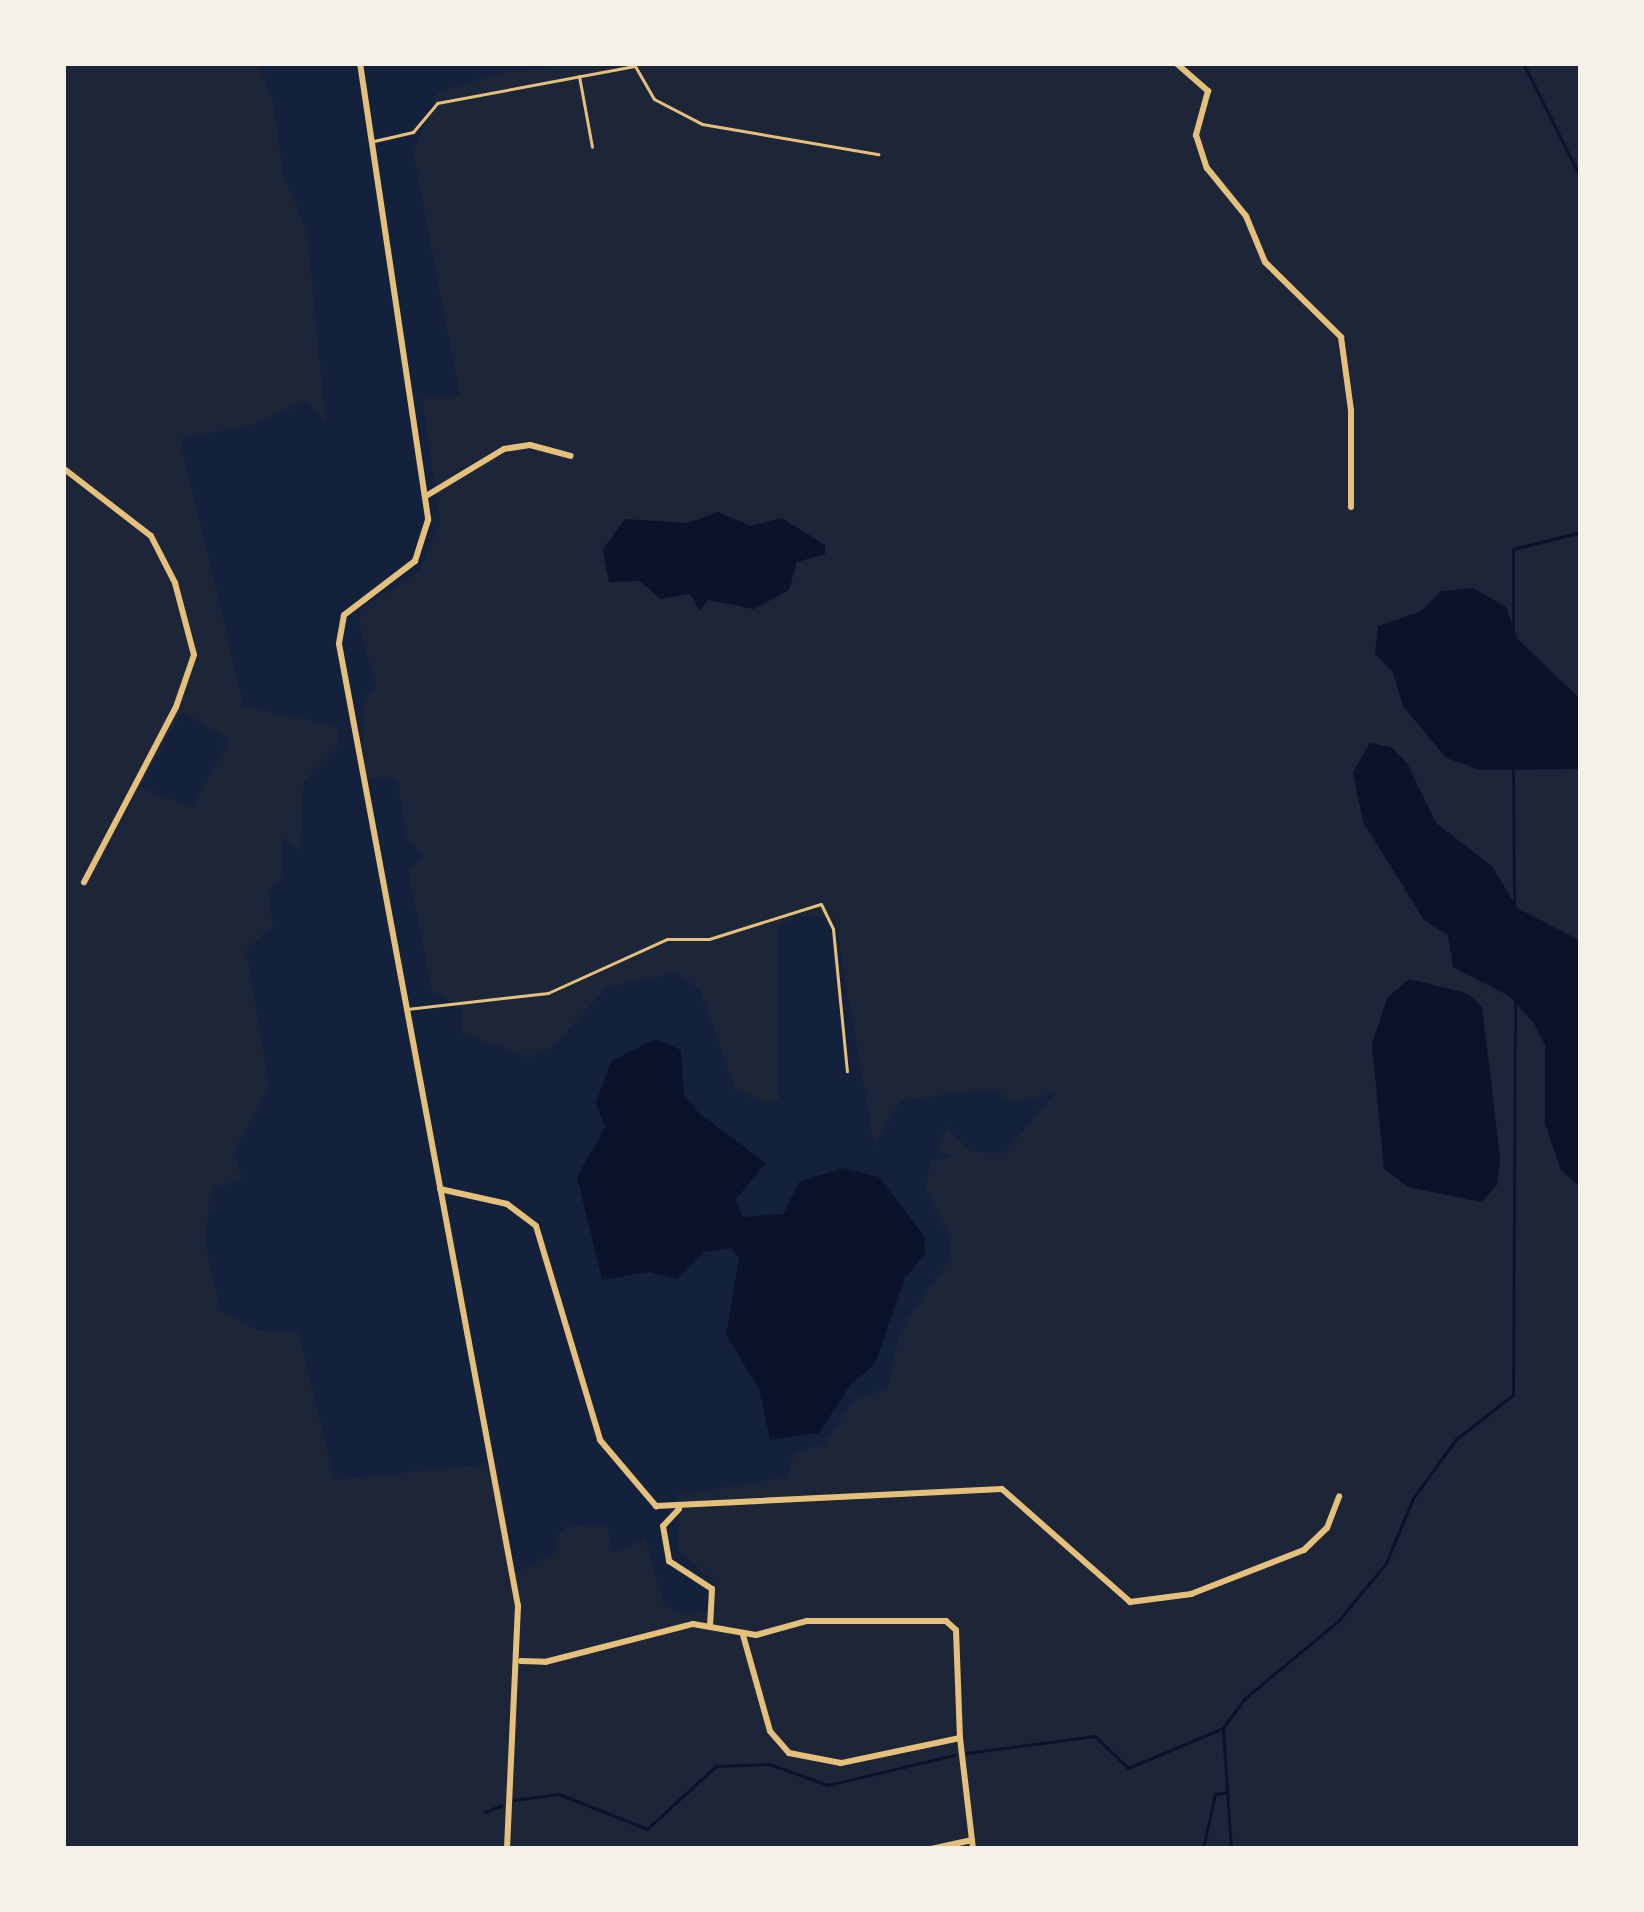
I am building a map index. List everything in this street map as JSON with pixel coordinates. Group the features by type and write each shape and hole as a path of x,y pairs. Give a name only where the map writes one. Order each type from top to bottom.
{"street":[{"path":"360,63 426,496 420,554 350,609 339,631 518,1606 521,1661 507,1849"},
{"path":"1175,63 1207,87 1196,135 1228,198 1246,217 1264,262 1341,337 1351,410 1351,506"},
{"path":"426,496 504,449 530,445 571,456"},
{"path":"63,468 151,536 186,620 190,675 84,882"},
{"path":"440,1189 507,1204 536,1226 600,1440 641,1495 679,1508 1002,1489 1130,1602 1191,1594 1304,1550 1327,1528 1339,1496"},
{"path":"679,1508 663,1526 669,1562 712,1588 710,1624"},
{"path":"521,1661 710,1624 743,1635 807,1621 946,1621 956,1630 960,1738 972,1844 932,1849"},
{"path":"743,1635 770,1731 789,1753 841,1763 960,1738"}],"lane":[{"path":"374,141 402,138 437,103 638,66 654,99 702,124 878,154"},
{"path":"578,74 592,147"},
{"path":"405,1009 548,993 667,939 710,940 821,904 832,929 848,1071"}],"shaded area":[{"path":"63,63 258,63 273,102 283,174 307,232 326,424 307,400 252,425 180,439 244,706 337,726 338,746 304,781 300,851 282,838 283,875 268,892 273,926 246,949 269,1086 234,1152 242,1181 216,1186 209,1199 206,1246 220,1310 257,1330 298,1331 334,1480 497,1463 515,1573 557,1552 556,1537 567,1527 606,1524 613,1553 645,1538 664,1605 683,1615 711,1609 714,1581 679,1551 679,1495 786,1477 795,1452 824,1445 854,1399 887,1389 901,1329 949,1260 950,1239 926,1189 930,1161 950,1157 937,1149 947,1127 971,1152 1004,1153 1055,1093 1011,1103 995,1089 901,1100 874,1145 835,919 800,916 779,926 779,1100 765,1103 735,1088 700,990 676,973 607,987 553,1046 528,1057 461,1033 463,1010 432,991 408,871 423,857 405,835 398,779 364,778 364,698 376,688 359,623 361,609 419,571 440,522 422,397 460,396 413,152 438,92 501,73 594,63 1581,63 1581,1849 63,1849","holes":["182,711 229,740 193,807 140,787"]},
{"path":"718,512 751,526 782,518 825,545 825,554 797,562 789,590 754,609 708,600 700,611 690,594 660,599 640,581 609,582 603,549 625,519 688,523"},
{"path":"1473,588 1506,607 1517,638 1581,700 1580,769 1481,770 1446,758 1403,706 1393,673 1375,653 1378,626 1421,611 1441,591"},
{"path":"1370,743 1391,747 1407,763 1436,823 1492,866 1517,908 1581,941 1581,1188 1561,1170 1545,1124 1545,1045 1533,1022 1509,996 1453,967 1448,935 1424,920 1363,822 1353,772"},
{"path":"1409,979 1466,993 1482,1006 1500,1157 1497,1185 1482,1202 1408,1187 1384,1169 1372,1044 1387,998"},
{"path":"655,1039 681,1050 684,1094 699,1113 766,1163 736,1199 743,1217 783,1214 799,1182 843,1168 879,1177 924,1236 925,1254 905,1278 875,1364 851,1384 819,1433 770,1440 759,1389 726,1335 739,1257 731,1248 704,1252 677,1279 647,1272 602,1280 577,1177 605,1127 596,1103 611,1061"}],"waterway":[{"path":"1523,63 1581,179"},
{"path":"1513,633 1513,549 1581,532"},
{"path":"1513,763 1514,909"},
{"path":"1231,1849 1223,1728 1244,1699 1339,1620 1386,1563 1413,1498 1456,1439 1513,1395 1515,1003"},
{"path":"966,1753 1095,1736 1128,1768 1223,1728"},
{"path":"514,1800 559,1794 647,1829 716,1766 769,1764 828,1785 954,1755"},
{"path":"1203,1849 1215,1794 1228,1792"},
{"path":"485,1812 502,1805"}]}
